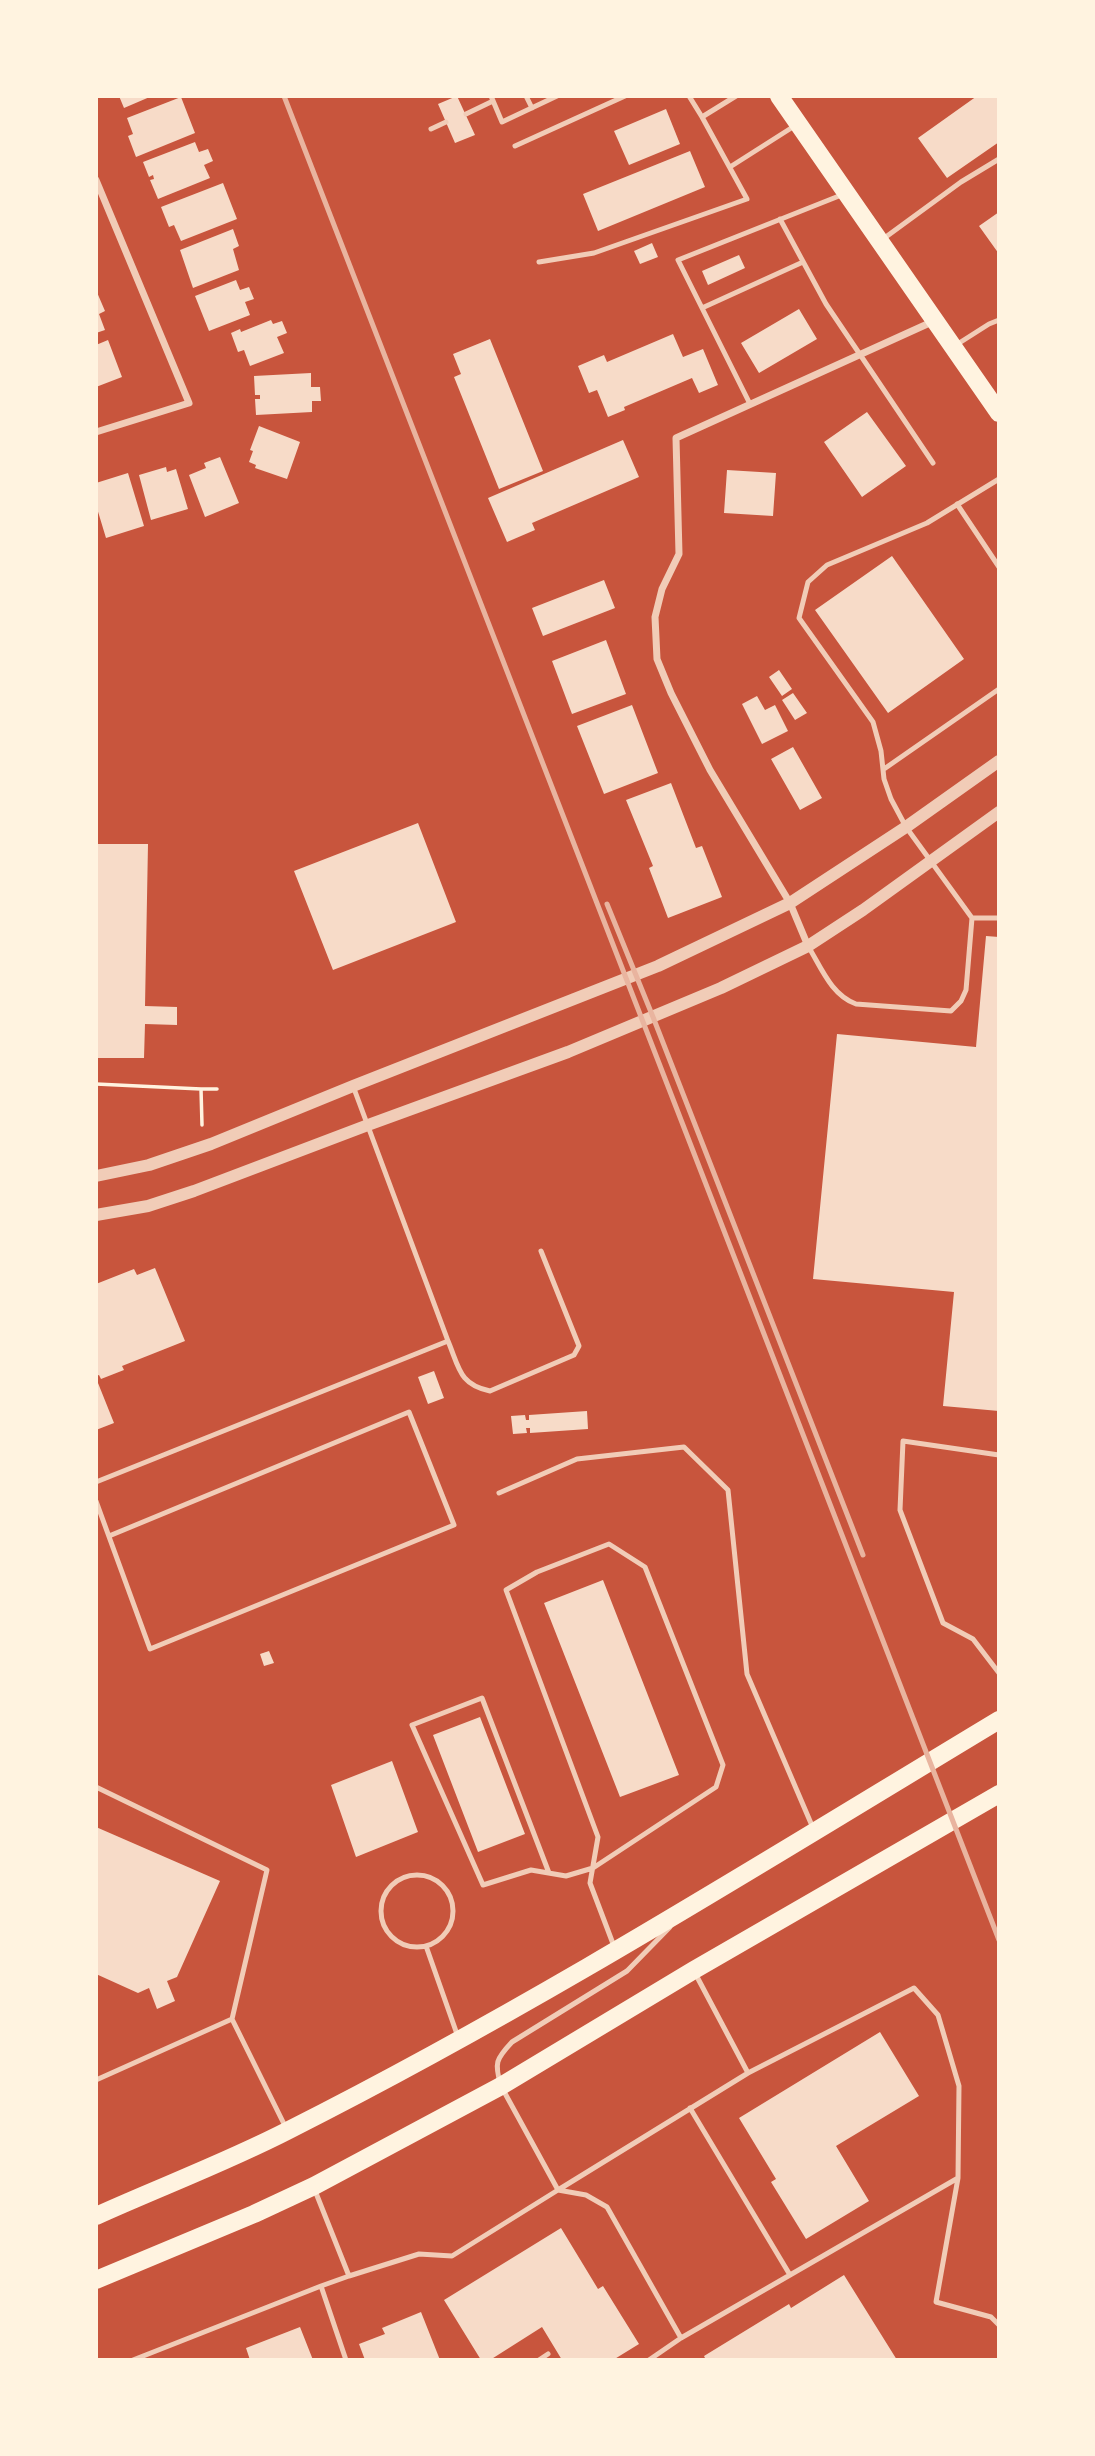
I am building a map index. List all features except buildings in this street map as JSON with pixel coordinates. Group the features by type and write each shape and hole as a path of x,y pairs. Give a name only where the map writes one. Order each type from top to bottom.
{"main road":[{"path":"779,96 999,413"},
{"path":"96,2216 287,2131 459,2040 616,1952 999,1720"},
{"path":"96,2280 314,2186 501,2086 694,1970 999,1794"}],"street":[{"path":"96,180 189,403 96,432"},
{"path":"808,946 790,903 710,769 671,693 657,659 654,617 662,589 679,554 676,438 934,321"},
{"path":"96,1176 149,1165 211,1144 636,976 790,903 906,827 999,761"},
{"path":"96,1214 148,1206 194,1191 568,1052 721,988 808,946 863,910 999,812"}],"lane":[{"path":"526,96 532,108"},
{"path":"466,114 492,98 502,122 557,96"},
{"path":"515,146 625,96"},
{"path":"539,262 594,253 747,199 690,96"},
{"path":"702,117 736,96"},
{"path":"431,129 446,122"},
{"path":"730,167 798,123"},
{"path":"880,241 999,159"},
{"path":"750,404 678,260 847,192"},
{"path":"780,219 826,304 933,463"},
{"path":"702,308 803,262"},
{"path":"954,346 999,320"},
{"path":"808,946 836,993 856,1004 951,1012 966,990 972,918 906,827 891,799 884,779 873,722 799,618 808,582 827,565 927,523 999,479"},
{"path":"957,504 999,566"},
{"path":"884,769 999,689"},
{"path":"972,918 999,918"},
{"path":"353,1086 448,1341 466,1382 476,1388 490,1391 574,1355 579,1346 541,1251"},
{"path":"96,1482 448,1341"},
{"path":"96,1501 150,1649 454,1525 409,1412 109,1536"},
{"path":"999,1455 903,1441 900,1510 943,1623 973,1639 999,1673"},
{"path":"499,1493 577,1459 684,1447 728,1490 747,1674 814,1831"},
{"path":"549,1873 482,1698 412,1725 483,1885 531,1870 566,1876 593,1868 716,1787 723,1765 645,1567 609,1545 537,1572 506,1590 598,1837 593,1868 590,1883 616,1952"},
{"path":"96,1787 267,1870 232,2019 287,2131"},
{"path":"415,1875 438,1881 452,1900 454,1911 446,1934 426,1946 414,1947 393,1937 382,1916 382,1905 393,1884 415,1875"},
{"path":"558,2190 501,2086 497,2073 499,2056 512,2042 627,1971 692,1904"},
{"path":"426,1946 459,2040"},
{"path":"694,1970 748,2073"},
{"path":"133,2360 349,2276 419,2254 452,2256 748,2073 914,1988 938,2015 959,2087 958,2178 936,2302 991,2317 999,2325"},
{"path":"96,2080 232,2019"},
{"path":"690,2108 790,2275"},
{"path":"649,2360 681,2338 958,2178"},
{"path":"314,2186 349,2276"},
{"path":"558,2190 586,2195 607,2207 681,2338"},
{"path":"321,2286 346,2360"},
{"path":"539,2360 548,2354"}],"path":[{"path":"96,1084 217,1089"},
{"path":"201,1089 202,1125"}],"railway":[{"path":"284,96 999,1940"},
{"path":"607,904 863,1555"}]}
